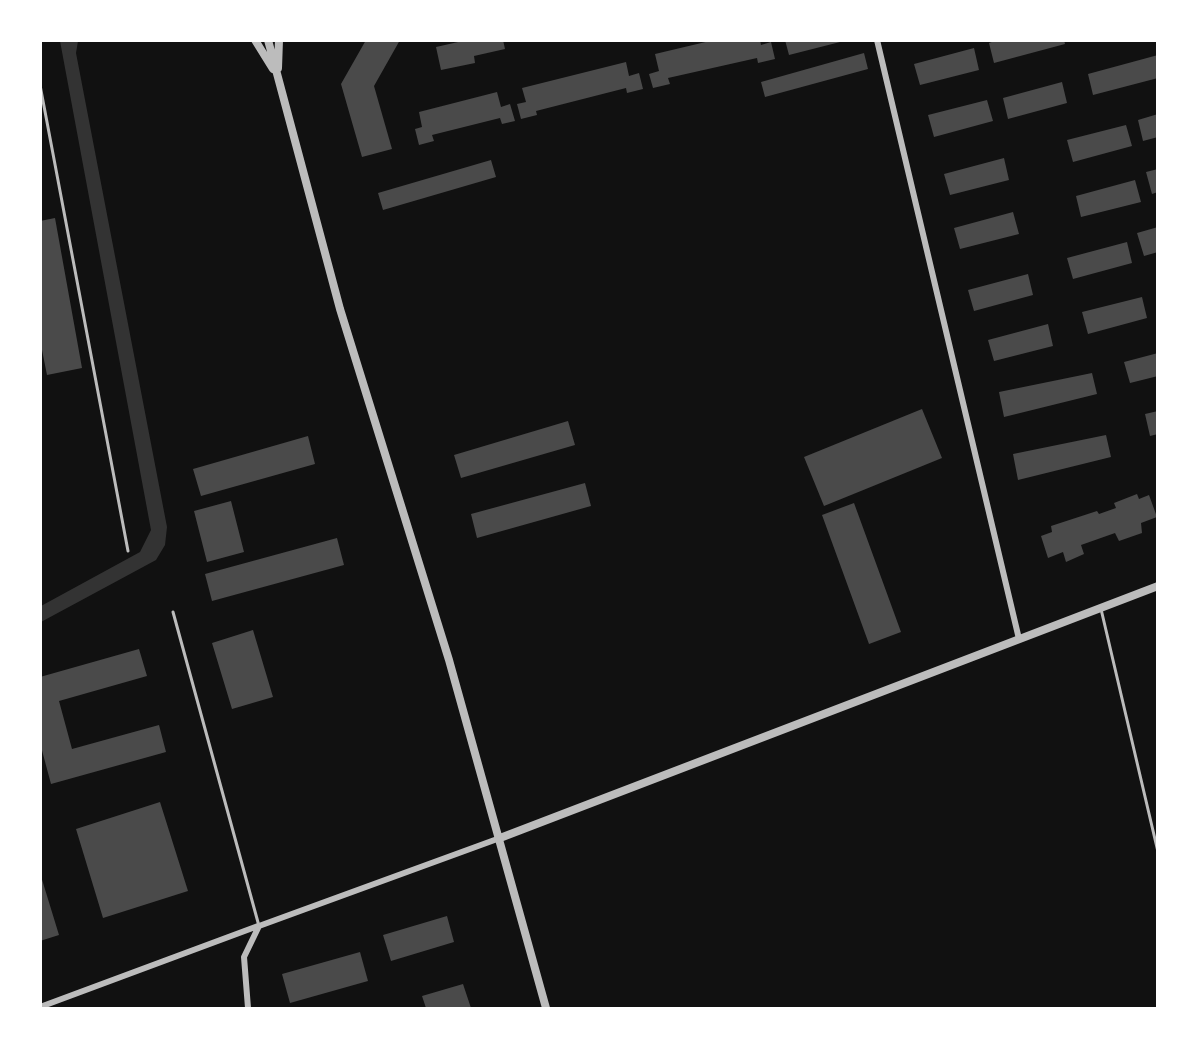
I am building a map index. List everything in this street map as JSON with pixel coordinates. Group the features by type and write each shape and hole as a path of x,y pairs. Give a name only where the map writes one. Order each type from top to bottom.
{"street":[{"path":"255,40 278,76"},
{"path":"268,40 340,309 449,660 546,1008"},
{"path":"278,76 279,40"},
{"path":"877,40 1019,639"},
{"path":"40,1007 500,838 1158,586"},
{"path":"248,1008 244,957 259,926"}],"lane":[{"path":"40,85 128,551"},
{"path":"1101,608 1158,852"},
{"path":"173,612 259,926"}],"shaded area":[{"path":"60,41 78,41 76,53 167,527 165,545 156,560 41,622 41,606 140,552 151,530"}],"building":[{"path":"366,40 400,40 374,86 392,149 362,157 341,84"},
{"path":"467,40 503,40 505,49 474,56 475,63 441,70 436,47"},
{"path":"714,40 760,40 761,45 771,42 775,59 758,63 757,58 668,78 670,84 653,88 649,74 659,71 655,54"},
{"path":"785,40 844,40 844,41 789,55"},
{"path":"997,40 1064,40 1065,44 994,63 989,43"},
{"path":"974,48 979,70 920,85 914,64"},
{"path":"864,53 868,69 765,97 761,82"},
{"path":"1158,55 1158,78 1093,95 1088,74"},
{"path":"626,62 629,76 639,73 643,89 627,93 626,88 536,111 537,115 521,119 517,104 526,102 522,88"},
{"path":"1062,82 1067,103 1008,119 1003,98"},
{"path":"497,92 501,107 510,104 515,121 502,124 500,118 432,135 434,141 419,145 415,129 422,127 419,112"},
{"path":"987,100 993,121 934,137 928,115"},
{"path":"1158,114 1158,137 1143,141 1138,120"},
{"path":"1126,125 1132,146 1073,162 1067,140"},
{"path":"1004,158 1009,180 950,195 944,174"},
{"path":"491,160 496,177 383,210 378,193"},
{"path":"1158,169 1158,192 1152,194 1146,172"},
{"path":"1135,180 1141,202 1081,217 1076,196"},
{"path":"1013,212 1019,234 960,249 954,228"},
{"path":"55,218 82,368 47,375 40,340 40,221"},
{"path":"1158,227 1158,252 1144,256 1137,233"},
{"path":"1127,242 1132,263 1073,279 1067,258"},
{"path":"1028,274 1033,295 974,311 968,290"},
{"path":"1142,297 1147,318 1088,334 1082,312"},
{"path":"1048,324 1053,346 994,361 988,340"},
{"path":"1158,353 1158,376 1130,383 1124,362"},
{"path":"1092,373 1097,394 1004,417 999,392"},
{"path":"922,409 942,458 824,506 804,457"},
{"path":"1158,411 1158,434 1150,436 1145,414"},
{"path":"568,421 575,445 461,478 454,455"},
{"path":"1106,435 1111,457 1018,480 1013,454"},
{"path":"308,436 315,464 201,496 193,469"},
{"path":"585,483 591,506 477,538 471,514"},
{"path":"1137,494 1139,499 1149,495 1157,517 1141,523 1142,533 1119,541 1115,533 1081,545 1084,554 1066,562 1063,552 1048,558 1041,536 1052,532 1051,526 1097,511 1099,514 1116,508 1114,503"},
{"path":"231,501 244,552 207,562 194,511"},
{"path":"854,503 901,632 869,644 822,515"},
{"path":"337,538 344,565 212,601 205,574"},
{"path":"253,630 273,697 232,709 212,643"},
{"path":"139,649 147,676 59,701 72,749 159,725 166,752 51,784 40,743 40,677"},
{"path":"160,802 188,891 103,918 76,829"},
{"path":"40,873 59,935 40,941"},
{"path":"447,916 454,942 391,961 383,935"},
{"path":"360,952 368,981 290,1003 282,974"},
{"path":"463,984 471,1008 426,1008 422,996"}]}
